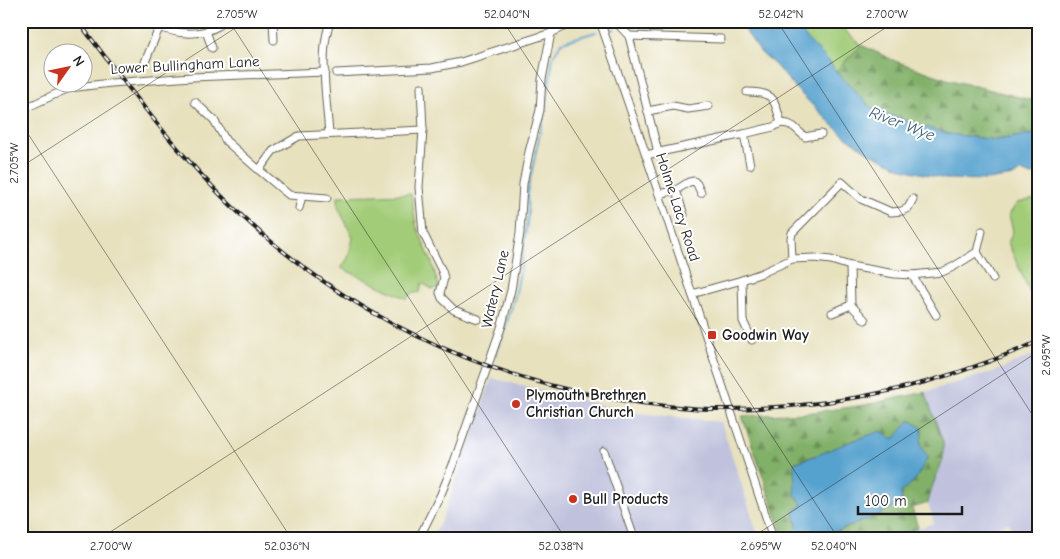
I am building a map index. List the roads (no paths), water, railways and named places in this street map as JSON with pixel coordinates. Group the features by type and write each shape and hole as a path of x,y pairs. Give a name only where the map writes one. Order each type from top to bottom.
{"street":[{"path":"144,21 159,28 191,34 206,31 220,25"},
{"path":"273,21 274,40"},
{"path":"329,134 324,72 324,42 331,21"},
{"path":"336,73 446,66 551,33 576,21"},
{"name":"Holme Lacy Road","path":"600,21 636,123 773,538"},
{"path":"615,21 629,36 658,152"},
{"path":"145,62 159,28"},
{"path":"206,31 212,48"},
{"name":"Watery Lane","path":"418,538 441,494 454,462 502,325 511,290 520,233 522,184 528,152 540,110 542,79 551,33"},
{"path":"629,36 721,39"},
{"name":"Lower Bullingham Lane","path":"21,108 69,88 111,82 324,72"},
{"path":"420,87 423,130 419,187 423,233 442,271 444,278 440,293 442,298 454,310 478,319"},
{"path":"747,92 762,92 773,99 781,124"},
{"path":"195,102 214,120 226,141 289,195 328,198"},
{"path":"648,111 672,106 688,109 709,106"},
{"path":"636,123 650,120"},
{"path":"646,154 744,134 781,124 788,124 794,127 805,137 822,134"},
{"path":"259,170 273,152 299,136 423,130"},
{"path":"744,134 750,165"},
{"path":"659,194 676,190 694,181 701,193"},
{"path":"792,259 792,233 842,182 861,199 891,212 902,211 908,208 913,199"},
{"path":"676,190 684,216"},
{"path":"299,208 302,196"},
{"path":"692,294 742,280 792,259 814,258 831,260 850,266 895,274 912,275 942,272 954,267 977,252 982,231"},
{"path":"977,252 993,279"},
{"path":"850,266 851,305 865,320"},
{"path":"912,275 936,315"},
{"path":"742,280 744,321 752,340"},
{"path":"832,313 851,305"},
{"path":"604,451 634,538"}],"water":[{"name":"River Wye","path":"738,21 794,21 807,39 871,108 917,125 949,134 996,140 1039,133 1039,174 1031,175 1021,171 1015,176 987,180 945,179 903,169 866,151 841,133 800,93 775,65 761,53"},
{"path":"910,420 922,428 921,447 928,457 915,480 901,492 902,502 878,515 835,532 815,538 799,537 794,511 803,505 795,495 794,463 881,431 894,439"}],"waterway":[{"path":"628,27 659,21"},
{"path":"607,30 615,29"},
{"path":"496,355 515,297 521,267 528,215 527,193 547,101 553,56 562,42 596,32"}],"railway":[{"path":"78,21 167,136 215,190 268,239 314,275 363,307 414,334 466,358 520,377 576,391 633,402 708,409 794,406 866,396 937,379 971,368 1039,341"}],"place":[{"name":"Goodwin Way","path":"712,335"},
{"name":"Plymouth Brethren Christian Church","path":"516,404"},
{"name":"Bull Products","path":"573,499"}]}
